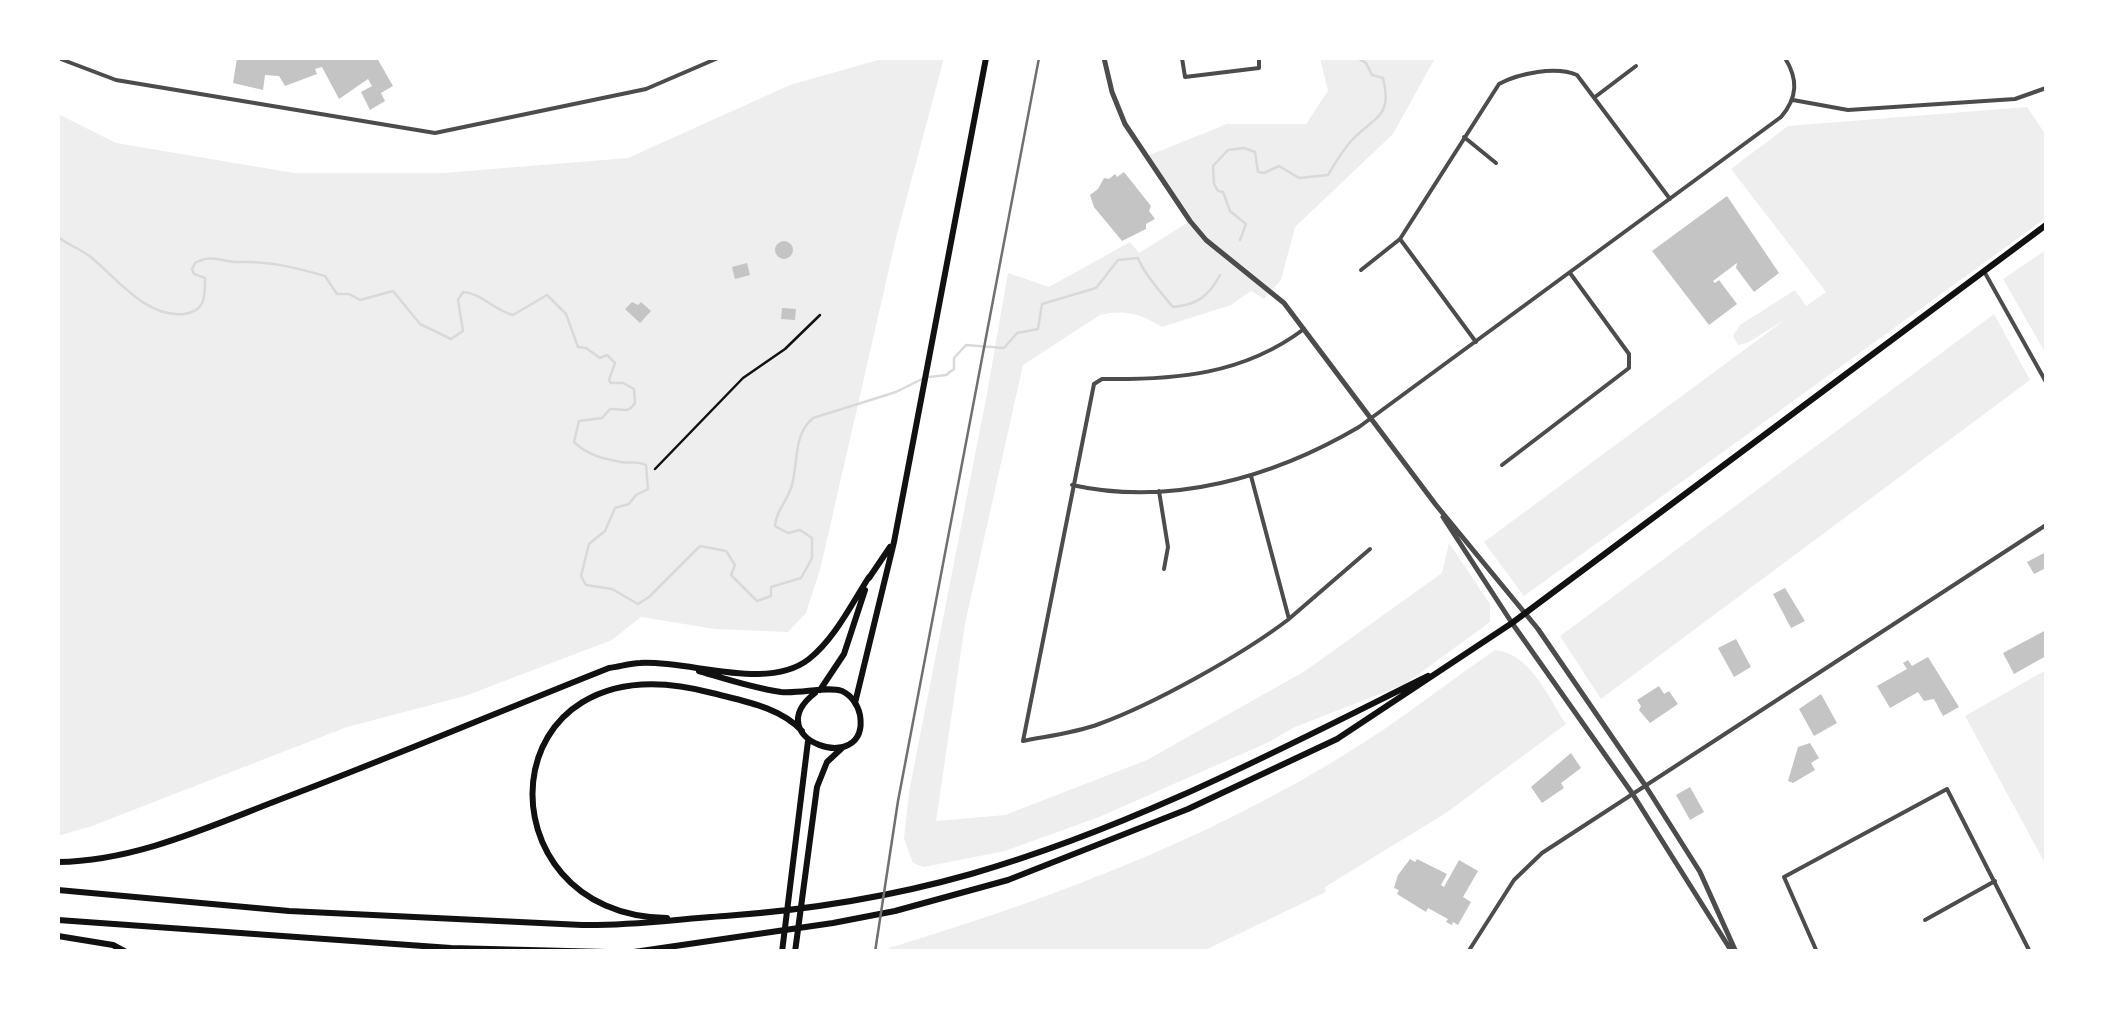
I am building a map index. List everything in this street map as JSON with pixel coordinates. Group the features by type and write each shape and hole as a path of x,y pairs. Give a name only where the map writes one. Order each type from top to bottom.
{"main road":[{"path":"795,952 817,787 828,762 858,730 860,721 855,702 894,542 986,58"},
{"path":"634,952 768,934 895,911 1008,880 1255,780 1337,739 1512,623 2046,225"},
{"path":"58,862 92,862 170,842 365,768 609,668 640,663 753,674 790,669 806,662 830,637 894,542"},
{"path":"802,731 800,714 808,698 817,692 844,654 870,578"},
{"path":"846,745 826,749 808,740 790,719 691,687 641,683 621,686 593,696 562,716 544,741 533,776 532,810 561,874 588,898 620,913 662,918 771,914 898,893 1022,858 1198,790 1452,664"},
{"path":"678,665 766,689 840,690 855,702"},
{"path":"782,952 808,740"},
{"path":"58,890 271,909 508,923 630,926 723,916"},
{"path":"58,920 451,948 606,952"},
{"path":"58,936 126,952"}],"street":[{"path":"58,58 116,80 432,133 646,89 705,60 718,58"},
{"path":"1104,58 1125,124 1190,220 1206,240 1284,302 1372,418 1632,793 1734,952"},
{"path":"1182,58 1185,77 1259,68 1259,58"},
{"path":"1072,485 1159,491 1251,476 1307,455 1372,418 1781,116 1793,100 1794,80 1785,58"},
{"path":"1595,97 1636,66"},
{"path":"1361,270 1400,240 1495,87 1512,78 1568,71 1581,78 1670,199"},
{"path":"1793,100 1848,110 2006,100 2027,97 2046,88"},
{"path":"1464,137 1496,163"},
{"path":"1400,240 1476,342"},
{"path":"1984,271 2046,382"},
{"path":"1502,465 1629,368 1629,354 1570,273"},
{"path":"1304,328 1268,352 1216,371 1170,379 1096,382 1023,741 1111,719 1213,666 1288,619 1370,549"},
{"path":"1251,476 1288,619"},
{"path":"1159,491 1168,542 1164,570"},
{"path":"1436,506 1525,613 1645,784 1700,872 1734,952"},
{"path":"1468,952 1514,880 1528,866 1645,784 2046,525"},
{"path":"1817,952 1784,877 1947,788 2030,952"},
{"path":"1925,920 1995,880"}],"path":[{"path":"656,469 742,378 776,356 820,316"}],"shaded area":[{"path":"885,58 944,58 897,234 820,570 806,613 788,632 715,629 641,617 612,640 465,696 347,727 58,836 58,114 116,143 294,173 443,173 628,158 790,85"},
{"path":"1320,58 1435,58 1393,134 1295,227 1281,280 1264,299 1251,291 1231,305 1162,327 1132,314 1100,315 1023,365 965,624 936,821 1005,815 1147,760 1305,671 1442,573 1449,543 1490,604 1490,622 1405,684 1295,727 1099,817 1005,851 924,867 913,863 904,839 909,792 1008,273 1049,287 1130,242 1139,253 1190,221 1147,156 1227,124 1306,124 1328,91"},
{"path":"2027,107 2046,135 2046,218 1524,596 1484,542 1786,319 1738,345 1733,336 1740,325 1795,290 1806,306 1826,292 1731,169 1788,126"},
{"path":"2046,250 2046,354 2003,279"},
{"path":"1994,314 2030,380 1601,699 1560,636"},
{"path":"1495,650 1518,659 1528,668 1566,724 1446,813 1325,887 1326,892 1203,951 889,951 1081,883 1206,830 1383,730"},
{"path":"2046,670 2046,865 1965,716"}],"building":[{"path":"237,58 377,58 393,86 381,93 385,101 370,110 361,92 372,86 368,79 339,99 322,67 315,69 317,74 285,86 279,76 265,75 263,90 233,83"},
{"path":"1124,172 1151,206 1149,211 1155,219 1146,224 1146,229 1122,241 1094,207 1090,195 1104,178"},
{"path":"1727,196 1779,273 1754,292 1736,268 1737,263 1713,281 1719,280 1737,304 1709,325 1652,251"},
{"path":"784,241 793,250 784,259 775,250"},
{"path":"747,263 750,275 735,279 732,267"},
{"path":"632,302 641,302 651,311 640,323 625,309"},
{"path":"782,308 796,309 795,320 781,319"},
{"path":"2046,552 2046,568 2034,574 2027,562"},
{"path":"1785,588 1805,621 1791,628 1773,594"},
{"path":"2046,630 2046,656 2014,674 2003,653"},
{"path":"1736,639 1751,667 1734,677 1718,648"},
{"path":"1928,657 1959,707 1943,716 1934,699 1924,701 1918,692 1890,708 1877,686 1907,669 1903,663 1908,660 1912,666"},
{"path":"1659,686 1664,694 1669,691 1678,704 1650,723 1639,710 1637,700"},
{"path":"1821,694 1837,723 1814,736 1799,709"},
{"path":"1810,743 1819,758 1811,763 1815,770 1793,783 1788,781 1798,747"},
{"path":"1571,753 1581,768 1561,783 1564,788 1542,803 1531,787"},
{"path":"1690,787 1704,812 1690,820 1676,795"},
{"path":"1410,859 1447,874 1441,885 1444,887 1459,860 1478,871 1463,897 1471,902 1458,925 1397,894 1399,890 1394,888 1398,875"}],"waterway":[{"path":"1240,240 1246,224 1230,211 1223,192 1214,184 1213,166 1228,150 1244,148 1255,152 1258,172 1279,166 1299,178 1328,175 1352,140 1380,115 1386,101 1383,78 1372,75 1366,63 1357,58"},
{"path":"58,237 92,258 145,304 170,314 184,314 200,306 205,278 192,269 195,263 207,259 273,264 315,273 325,276 337,294 349,294 360,300 393,291 420,324 451,339 463,331 458,300 463,292 513,315 547,295 566,314 578,347 600,358 607,355 615,363 611,383 623,383 634,389 635,403 629,409 610,409 602,418 579,421 574,442 602,458 646,465 648,489 629,504 615,508 605,531 589,544 581,576 586,585 612,589 638,604 700,546 726,551 735,565 731,575 757,601 771,596 771,587 801,578 812,558 812,538 800,530 788,533 775,526 791,488 806,425 813,418 896,392 922,379"},
{"path":"929,377 946,375 954,369 954,358 966,345 1004,348 1017,333 1038,329 1042,304 1096,288 1118,260 1138,258 1173,307 1201,298 1220,275"}],"railway":[{"path":"875,952 898,801 1039,58"}]}
